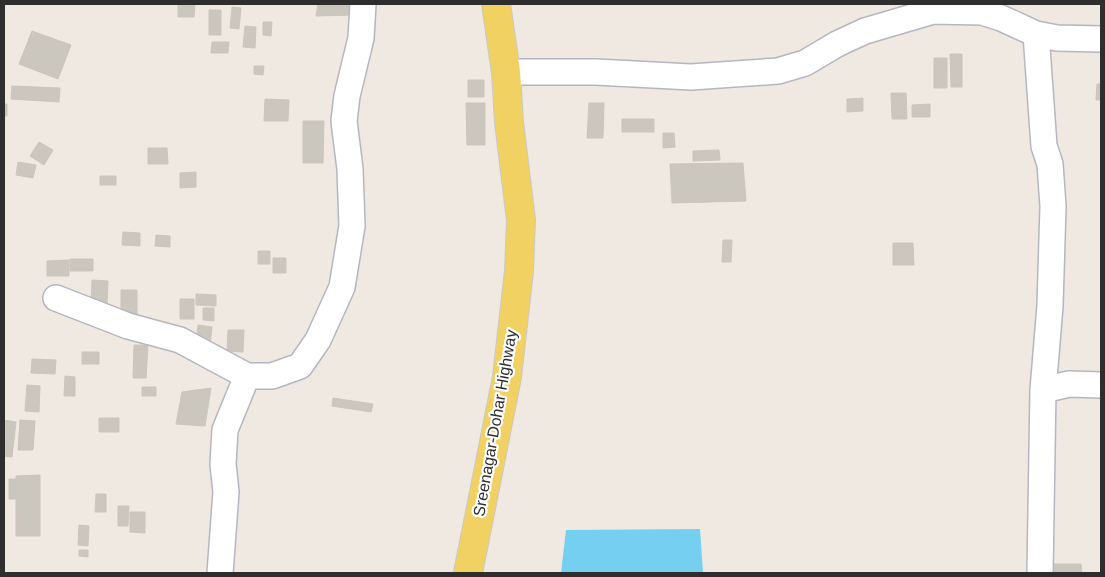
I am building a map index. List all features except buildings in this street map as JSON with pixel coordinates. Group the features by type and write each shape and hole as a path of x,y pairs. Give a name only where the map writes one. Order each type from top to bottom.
{"main road":[{"name":"Sreenagar-Dohar Highway","path":"468,573 507,377 519,271 521,220 509,122 506,72 496,4"}],"street":[{"path":"56,298 128,326 180,340 246,376 272,376 300,366 318,340 342,287 352,226 350,169 344,121 347,96 361,38 363,4"},
{"path":"506,72 596,72 691,77 778,71 806,63 837,44 865,31 933,11 982,12 1001,18 1036,34 1057,38 1101,39"},
{"path":"1036,34 1044,146 1050,164 1053,206 1050,306 1043,390 1040,573"},
{"path":"220,573 226,492 223,464 225,430 246,376"},
{"path":"1043,390 1069,384 1101,385"}],"water":[{"path":"700,529 703,573 561,573 566,530"}]}
